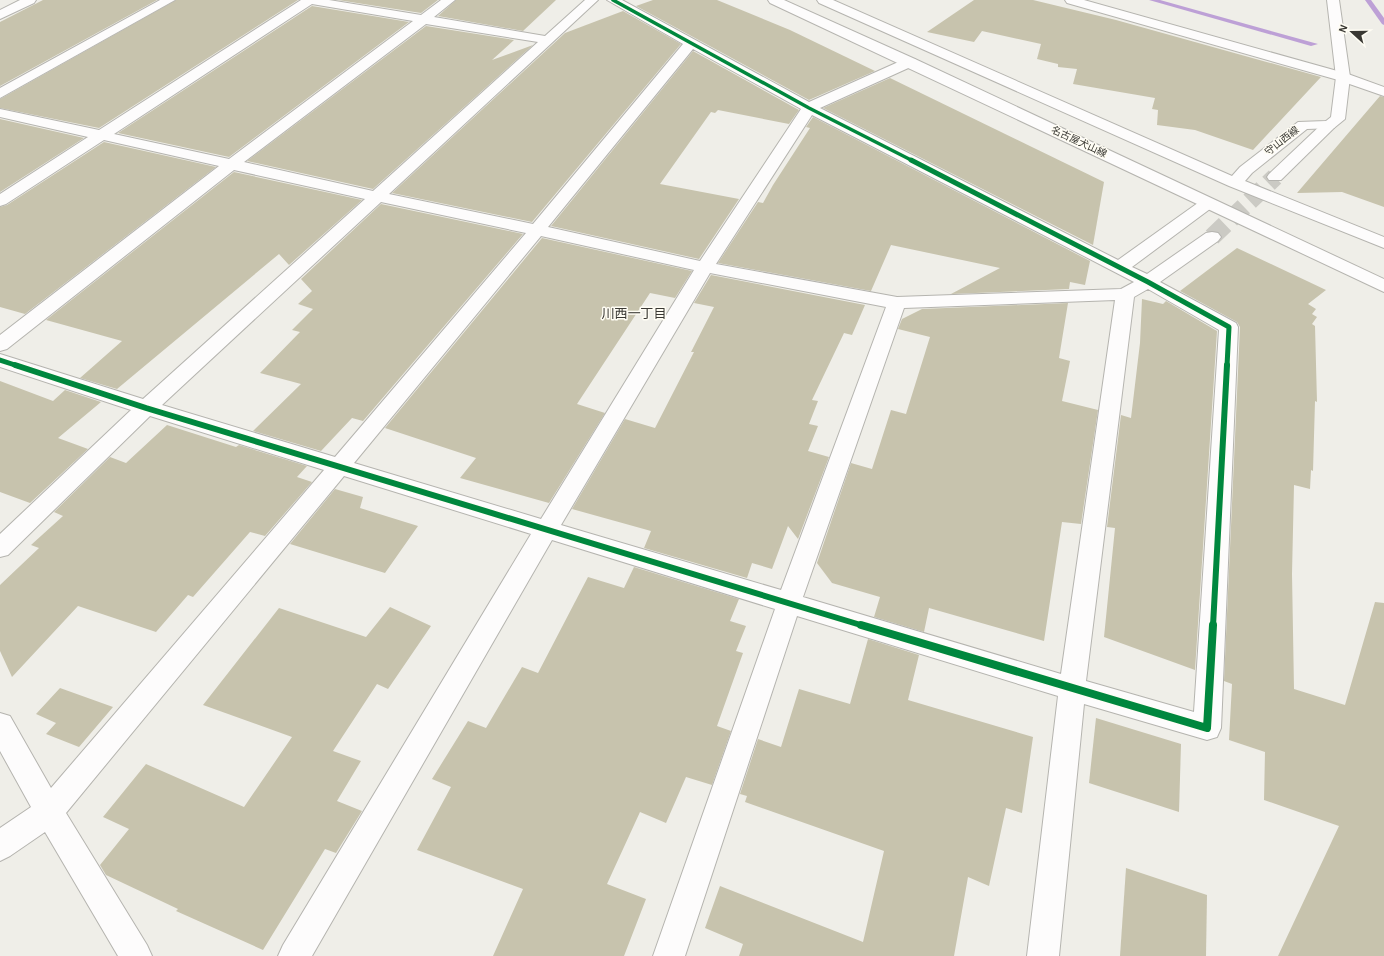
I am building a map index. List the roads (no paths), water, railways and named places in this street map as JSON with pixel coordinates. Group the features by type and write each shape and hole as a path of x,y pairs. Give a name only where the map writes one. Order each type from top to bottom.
{"street":[{"path":"0,15 30,0"},
{"path":"0,94 169,0"},
{"path":"0,201 309,0 547,40"},
{"path":"0,345 232,164 449,0"},
{"path":"0,548 146,408 592,0"},
{"path":"0,360 146,408 547,528 1072,689 1207,728 1229,326 1120,267 809,108 690,44 613,0"},
{"name":"名古屋犬山線","path":"774,0 910,62 1384,286"},
{"path":"823,0 1235,183 1384,243"},
{"path":"1071,0 1343,77 1384,92"},
{"path":"1275,177 1329,125 1338,119 1343,77 1333,0"},
{"path":"0,846 49,812 538,230 690,44"},
{"path":"294,956 547,528 706,267 809,108 910,62"},
{"path":"0,113 378,197 706,267 897,303 1125,294 1148,282 1212,237"},
{"name":"守山西線","path":"1235,183 1246,170 1303,125 1329,125"},
{"path":"1120,267 1208,203"},
{"path":"1043,956 1072,689 1125,294"},
{"path":"669,956 789,603 897,303"},
{"path":"0,725 49,812 136,956"}],"waterway":[{"path":"1152,0 1314,44"},
{"path":"1368,0 1384,23"}],"tunnel":[{"path":"1212,237 1275,177"}],"district":[{"name":"川西一丁目","path":"634,314"}]}
